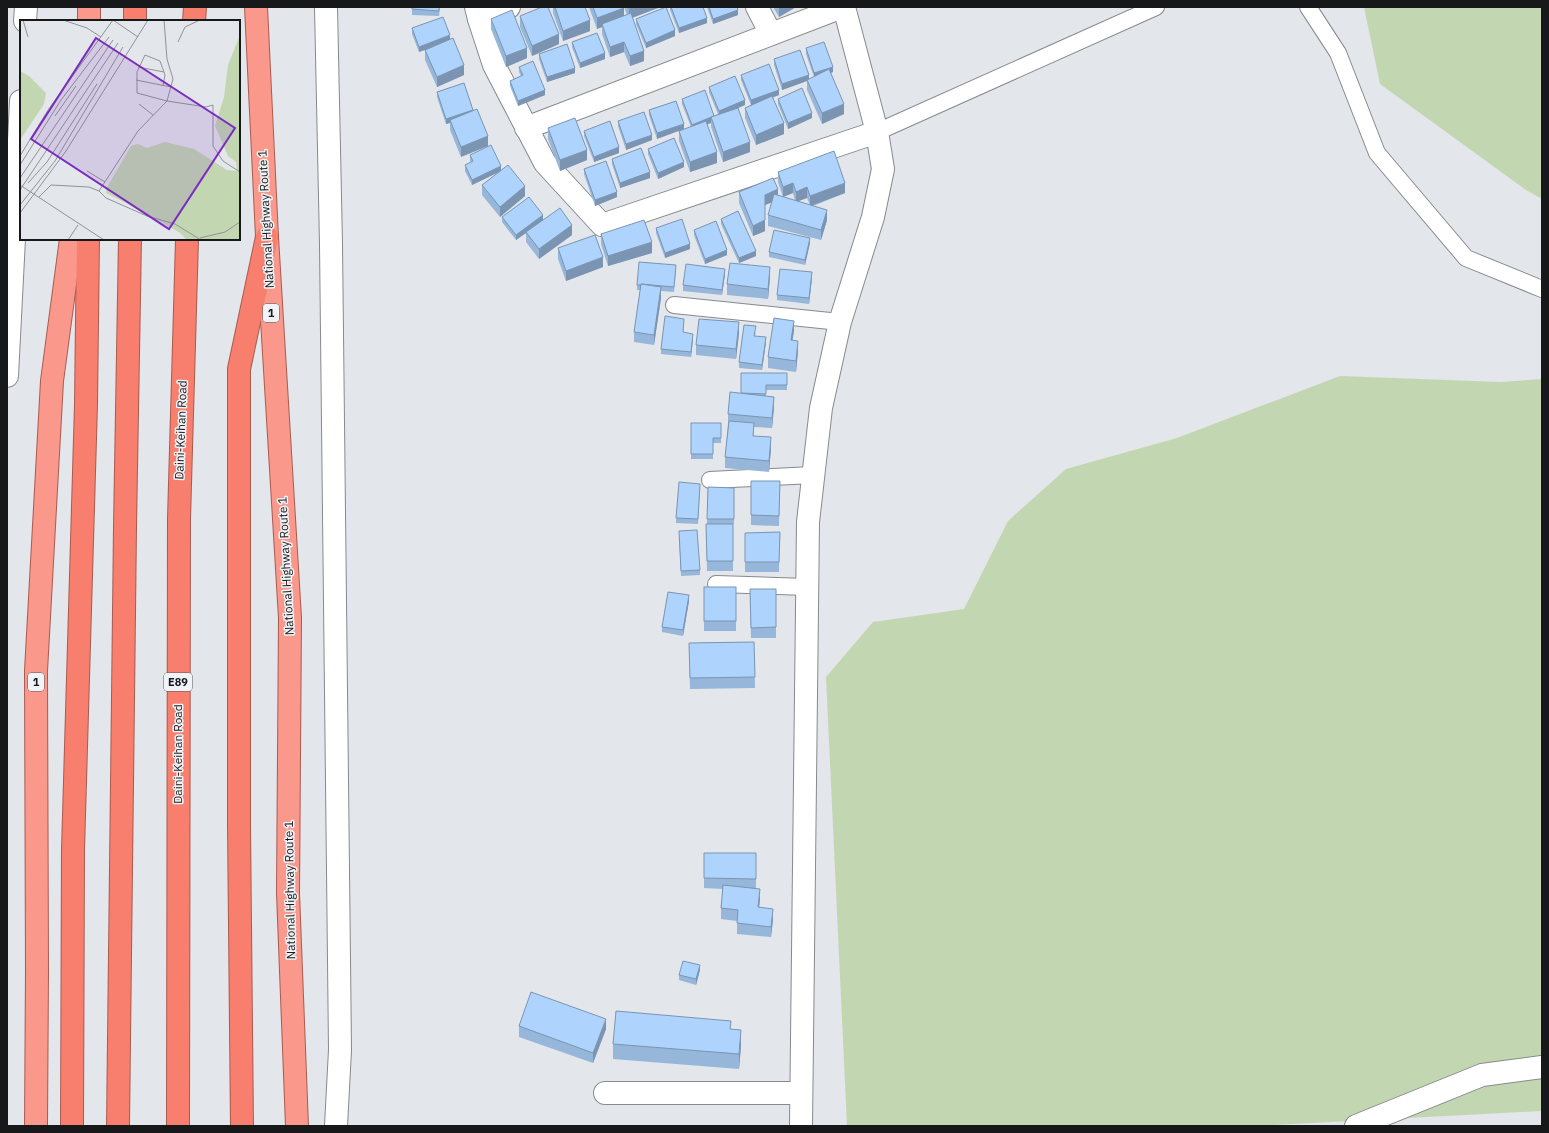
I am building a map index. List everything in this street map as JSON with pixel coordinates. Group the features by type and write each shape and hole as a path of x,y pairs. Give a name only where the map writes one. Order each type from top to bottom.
{"highway":[{"path":"89,7 89,20"},
{"path":"135,7 135,20"},
{"path":"194,20 195,7"},
{"name":"National Highway Route 1","path":"256,7 267,237 290,618 288,893 297,1126"},
{"path":"242,1126 239,824 239,369 267,237"},
{"name":"1","path":"36,1126 36,671 52,382 71,240"},
{"path":"72,1126 73,850 86,404 88,240"},
{"path":"118,1126 125,519 130,240"},
{"name":"Daini-Keihan Road","path":"178,1126 179,519 187,240"}],"street":[{"path":"25,20 26,7"},
{"path":"326,7 331,236 340,1034 336,1126"},
{"path":"509,7 478,13 494,65 545,163 602,225 877,132"},
{"path":"757,7 771,34"},
{"path":"526,128 843,7 877,132 883,170 873,217 840,322 821,408 808,522 801,1126"},
{"path":"7,376 20,121"},
{"path":"1356,1126 1482,1075 1542,1067"},
{"path":"606,1093 801,1093"}],"lane":[{"path":"877,132 1156,7"},
{"path":"1308,7 1338,53 1377,153 1466,258 1542,289"},
{"path":"674,305 840,322"},
{"path":"710,480 813,475"},
{"path":"716,584 807,587"}],"green space":[{"path":"1364,7 1542,7 1542,199 1526,190 1380,84"},
{"path":"1340,376 1500,382 1542,379 1542,1111 1254,1126 847,1126 826,677 873,622 964,609 1008,521 1066,469 1177,438"}],"building":[{"path":"412,7 439,7 439,11 412,9"},
{"path":"542,7 548,7 559,34 532,46 520,16"},
{"path":"555,7 585,7 590,20 563,31"},
{"path":"593,7 623,7 624,8 597,18"},
{"path":"666,7 675,30 646,43 636,19"},
{"path":"671,7 703,7 707,18 679,28"},
{"path":"709,7 737,7 738,10 713,19"},
{"path":"512,10 527,48 506,56 491,19"},
{"path":"631,13 644,51 630,56 624,42 610,47 602,24"},
{"path":"443,17 450,35 419,47 412,28"},
{"path":"597,33 605,53 580,63 572,42"},
{"path":"453,38 464,65 437,77 425,50"},
{"path":"824,42 833,67 814,73 806,48"},
{"path":"567,44 575,68 547,77 539,54"},
{"path":"800,50 809,75 782,84 774,59"},
{"path":"533,61 545,90 518,101 510,81 523,75 519,67"},
{"path":"769,64 779,90 751,100 741,75"},
{"path":"829,69 844,104 822,113 807,80"},
{"path":"735,76 745,100 719,111 709,87"},
{"path":"464,83 473,110 446,119 437,92"},
{"path":"802,88 812,113 788,123 778,99"},
{"path":"705,90 714,116 692,125 682,99"},
{"path":"772,96 784,123 756,135 745,108"},
{"path":"676,101 684,124 657,133 649,110"},
{"path":"738,108 750,142 723,152 711,117"},
{"path":"477,109 488,136 461,147 450,120"},
{"path":"644,112 652,135 626,144 618,121"},
{"path":"575,118 587,150 560,160 548,128"},
{"path":"610,121 619,147 594,157 584,131"},
{"path":"706,121 717,152 690,162 679,131"},
{"path":"674,138 684,162 658,173 648,149"},
{"path":"491,145 501,166 472,180 465,165 473,161 470,155"},
{"path":"641,148 650,172 620,183 612,159"},
{"path":"834,151 845,183 810,196 807,187 796,192 793,183 783,187 778,172"},
{"path":"606,161 617,192 595,200 584,169"},
{"path":"508,165 525,186 500,207 482,185"},
{"path":"773,178 778,189 765,195 765,220 753,226 739,192"},
{"path":"774,194 827,210 821,230 768,215"},
{"path":"529,197 543,215 516,235 502,217"},
{"path":"560,208 572,225 539,249 526,232"},
{"path":"738,211 756,251 739,258 721,219"},
{"path":"682,219 690,244 665,253 656,228"},
{"path":"644,220 652,242 608,256 601,234"},
{"path":"716,221 727,250 705,259 694,230"},
{"path":"774,230 810,238 805,260 769,252"},
{"path":"595,235 603,257 566,271 558,248"},
{"path":"639,262 676,265 674,287 641,284 637,285"},
{"path":"730,263 770,267 768,289 727,284"},
{"path":"686,264 725,269 722,290 683,285"},
{"path":"780,269 812,272 809,298 777,295"},
{"path":"641,284 661,287 654,335 634,332"},
{"path":"665,316 684,319 683,332 693,334 691,352 661,349"},
{"path":"774,318 794,321 791,340 798,341 796,361 768,357"},
{"path":"699,319 739,322 736,349 696,345"},
{"path":"744,325 756,326 754,336 766,337 762,365 739,362"},
{"path":"741,373 787,373 787,385 766,385 766,394 741,393"},
{"path":"730,392 774,397 772,418 728,414"},
{"path":"729,421 754,423 753,436 771,437 769,461 725,457"},
{"path":"691,423 721,423 721,438 713,438 713,454 691,454"},
{"path":"751,481 780,481 779,516 751,515"},
{"path":"679,482 700,484 698,519 676,518"},
{"path":"708,487 734,488 734,519 707,519"},
{"path":"706,524 733,524 733,561 707,561"},
{"path":"697,530 700,570 681,571 679,531"},
{"path":"780,532 779,562 745,562 745,533"},
{"path":"704,587 736,587 736,621 704,621"},
{"path":"750,589 776,589 776,627 751,628"},
{"path":"668,592 689,595 683,630 662,627"},
{"path":"754,642 755,677 690,678 689,643"},
{"path":"704,853 756,853 756,879 704,878"},
{"path":"723,885 760,889 758,907 773,909 771,927 737,923 738,910 721,908"},
{"path":"683,961 700,965 696,979 679,975"},
{"path":"531,992 606,1019 593,1053 519,1026"},
{"path":"616,1011 731,1021 730,1029 741,1030 739,1054 613,1044"}]}
